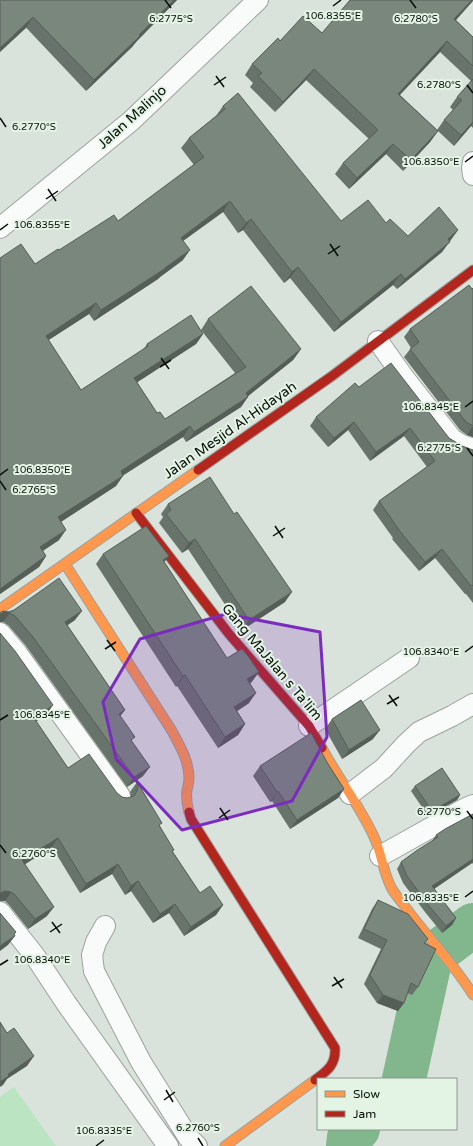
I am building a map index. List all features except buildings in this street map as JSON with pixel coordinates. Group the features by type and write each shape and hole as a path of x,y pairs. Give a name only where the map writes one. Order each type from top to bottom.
{"street":[{"name":"Jalan Malinjo","path":"0,228 131,121 258,0"},
{"path":"473,162 473,175"},
{"name":"Jalan Mesjid Al-Hidayah","path":"0,609 332,376 473,270"},
{"path":"378,341 405,379 452,439 473,449"},
{"name":"Gang MaJalan s Ta'lim","path":"136,513 229,634 309,726 332,767 361,810 375,839 384,870 392,889 434,944 463,978 473,995"},
{"path":"65,564 182,749 188,765 189,779 186,800 187,810 191,819 335,1048 336,1053 332,1064 328,1070 317,1078"},
{"path":"0,633 17,653 120,796"},
{"path":"309,726 409,658"},
{"path":"350,794 384,768 419,732 473,704"},
{"path":"380,856 473,805"},
{"path":"0,912 36,956 66,1004 168,1146"},
{"path":"106,926 96,942 92,954 94,971 140,1062 188,1136 197,1146"},
{"path":"225,1146 317,1078"}],"highlighted area":[{"path":"226,614 320,632 327,737 292,801 182,830 116,759 103,702 140,639"}],"green space":[{"path":"14,1087 56,1146 0,1146 0,1097"}],"waterway":[{"path":"404,1078 431,957 473,925"},
{"path":"348,1146 349,1137 357,1130"}],"traffic: slow":[{"path":"0,609 198,470"},
{"path":"65,564 172,731 181,748 189,772 187,790 187,804 189,812"},
{"path":"322,748 356,803 377,843 389,883 395,894 458,973 473,995"},
{"path":"225,1146 315,1080"}],"traffic: jam":[{"path":"198,470 332,376 473,270"},
{"path":"136,513 229,634 309,726 322,748"},
{"path":"189,812 191,819 335,1048 334,1059 330,1067 317,1078"}]}
